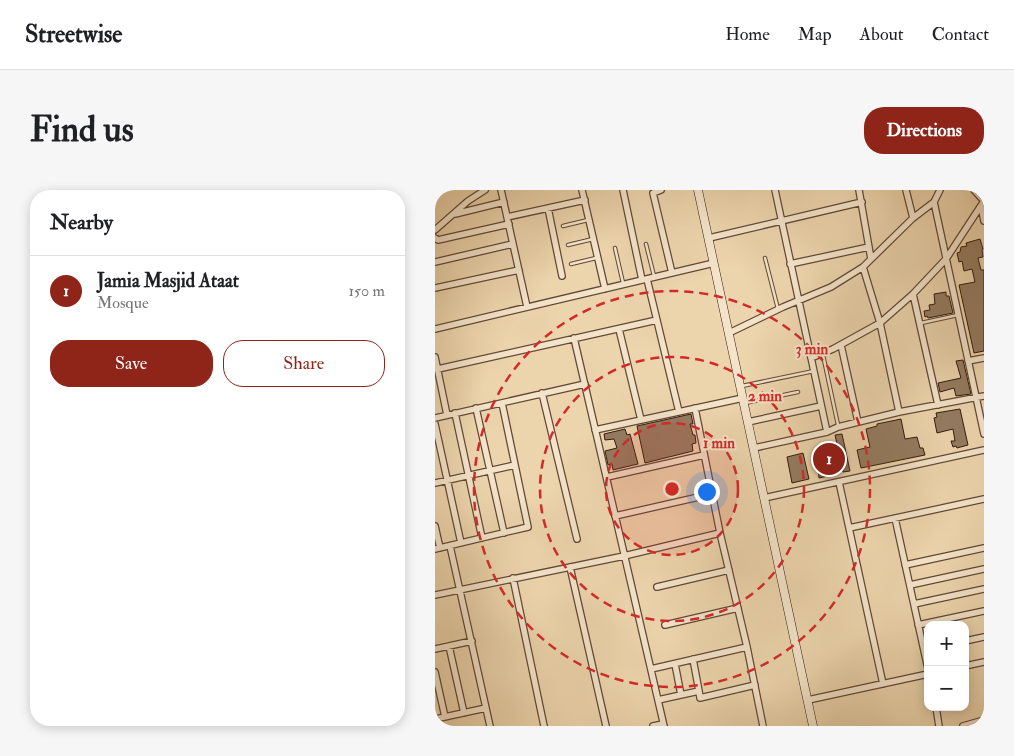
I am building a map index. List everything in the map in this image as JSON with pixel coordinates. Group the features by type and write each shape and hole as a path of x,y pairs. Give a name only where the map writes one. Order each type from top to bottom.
{"street":[{"path":"435,230 468,201 485,190"},
{"path":"501,190 527,307"},
{"path":"582,190 605,289"},
{"path":"623,190 648,279 679,412"},
{"path":"661,190 653,193 672,273"},
{"path":"698,190 813,726"},
{"path":"775,190 827,432"},
{"path":"859,190 871,259"},
{"path":"906,190 913,218"},
{"path":"729,333 778,309 831,287 863,268 913,218 933,202 940,190"},
{"path":"811,358 841,345 880,323 913,294 946,259 984,201 974,190"},
{"path":"507,217 585,200"},
{"path":"453,214 504,202"},
{"path":"709,238 862,202"},
{"path":"933,202 984,434"},
{"path":"981,206 984,221"},
{"path":"548,208 562,276"},
{"path":"435,238 437,240 509,224"},
{"path":"435,262 513,244"},
{"path":"791,264 869,247"},
{"path":"435,329 714,263"},
{"path":"863,268 880,323 899,412"},
{"path":"435,288 519,270"},
{"path":"913,294 938,405"},
{"path":"437,369 657,320"},
{"path":"619,328 641,420"},
{"path":"574,338 664,725 653,726"},
{"path":"841,345 858,422"},
{"path":"435,357 437,378 447,415"},
{"path":"968,361 984,358"},
{"path":"435,418 585,384"},
{"path":"542,394 577,539"},
{"path":"754,448 827,432 838,427 899,412 984,396"},
{"path":"595,430 695,408 743,400"},
{"path":"435,526 437,549 528,527 502,403"},
{"path":"748,422 821,406"},
{"path":"476,408 504,533"},
{"path":"695,408 720,533 747,647 763,726"},
{"path":"455,413 482,538"},
{"path":"435,424 461,543"},
{"path":"764,498 984,450"},
{"path":"607,477 704,455"},
{"path":"435,483 515,465"},
{"path":"839,482 883,684"},
{"path":"615,516 712,494"},
{"path":"849,528 984,499"},
{"path":"895,518 918,625 924,644"},
{"path":"435,595 625,556 720,533"},
{"path":"450,546 490,726"},
{"path":"905,565 984,548"},
{"path":"570,567 606,726"},
{"path":"657,587 729,570"},
{"path":"910,585 984,570"},
{"path":"513,578 544,726"},
{"path":"914,604 984,589"},
{"path":"665,625 738,608"},
{"path":"918,625 984,611"},
{"path":"969,640 984,637"},
{"path":"435,649 471,642"},
{"path":"449,646 465,713"},
{"path":"651,669 747,647"},
{"path":"693,660 701,698 755,685"},
{"path":"969,665 984,662"},
{"path":"675,664 681,695"},
{"path":"435,672 445,717"},
{"path":"808,700 924,675"},
{"path":"658,700 699,691"},
{"path":"435,719 487,708"},
{"path":"936,711 939,726"},
{"path":"963,726 984,720"}],"lane":[{"path":"563,226 589,220"},
{"path":"567,245 593,238"},
{"path":"646,244 648,279"},
{"path":"615,248 623,285"},
{"path":"571,264 598,258"},
{"path":"765,258 778,309"},
{"path":"921,323 958,315"},
{"path":"823,353 838,427"},
{"path":"740,386 814,371"},
{"path":"743,400 798,392"}],"building":[{"path":"980,239 983,257 978,258 981,270 984,270 984,351 974,353 959,285 975,282 972,269 964,271 962,261 959,262 957,253 960,252 961,247 967,246 966,243"},
{"path":"946,292 946,296 949,296 953,313 925,317 924,311 930,310 929,305 935,304 934,294"},
{"path":"963,360 971,394 956,396 954,388 940,392 938,383 961,378 956,361"},
{"path":"960,409 968,445 957,448 956,446 953,447 951,441 955,441 953,429 937,433 934,418 937,417 936,413"},
{"path":"691,414 693,424 690,424 696,443 692,444 693,451 645,463 637,426"},
{"path":"901,419 905,439 917,437 920,448 923,448 925,455 861,468 857,450 870,447 866,429 877,426 877,424"},
{"path":"625,429 627,435 630,434 638,464 613,470 612,464 608,465 605,451 617,448 614,439 605,440 604,434"},
{"path":"842,434 850,471 843,472 835,435"},
{"path":"829,445 830,470 827,470 828,476 819,478 817,446"},
{"path":"803,453 809,479 792,483 787,457"}],"place":[{"name":"Jamia Masjid Ataat","path":"829,459"}]}
